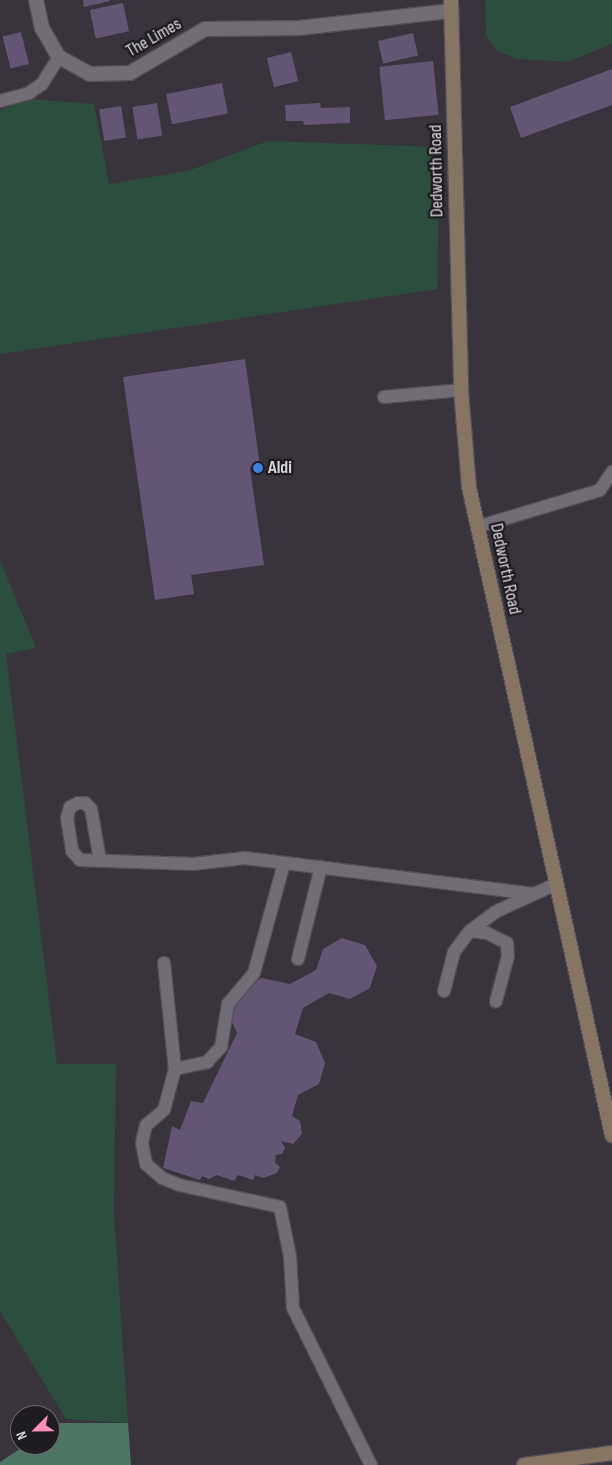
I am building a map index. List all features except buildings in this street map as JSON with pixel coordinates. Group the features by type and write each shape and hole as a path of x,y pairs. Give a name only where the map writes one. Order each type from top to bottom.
{"main road":[{"name":"Dedworth Road","path":"451,6 464,446 477,527 612,1135"},
{"path":"524,1465 556,1464 612,1453"}],"street":[{"name":"The Limes","path":"36,0 42,28 60,57 90,74 130,73 205,29 299,28 451,6"}],"lane":[{"path":"0,101 29,93 42,84 60,57"},
{"path":"384,396 461,390"},
{"path":"477,527 600,490 612,472"},
{"path":"100,860 192,864 245,858 532,894"},
{"path":"175,1069 206,1062 221,1047 228,1004 254,973 284,862"},
{"path":"298,959 321,867"},
{"path":"444,991 454,952 470,931 495,912 556,884"},
{"path":"470,931 487,933 507,943 508,956 496,1001"},
{"path":"164,963 175,1069 164,1110 146,1124 142,1143 146,1164 162,1178 178,1185 280,1207 290,1256 293,1308 371,1465"}],"green space":[{"path":"485,0 612,0 612,44 568,62 518,59 497,51 486,35"},
{"path":"29,99 94,104 109,184 188,171 268,141 440,147 437,289 0,354 0,110"},
{"path":"0,560 36,648 6,654 57,1064 116,1064 114,1212 128,1423 66,1419 60,1409 60,1405 57,1405 0,1311"},
{"path":"60,1423 128,1423 131,1465 0,1465 0,1462 11,1455 60,1455"}],"place":[{"name":"Aldi","path":"258,468"}]}
